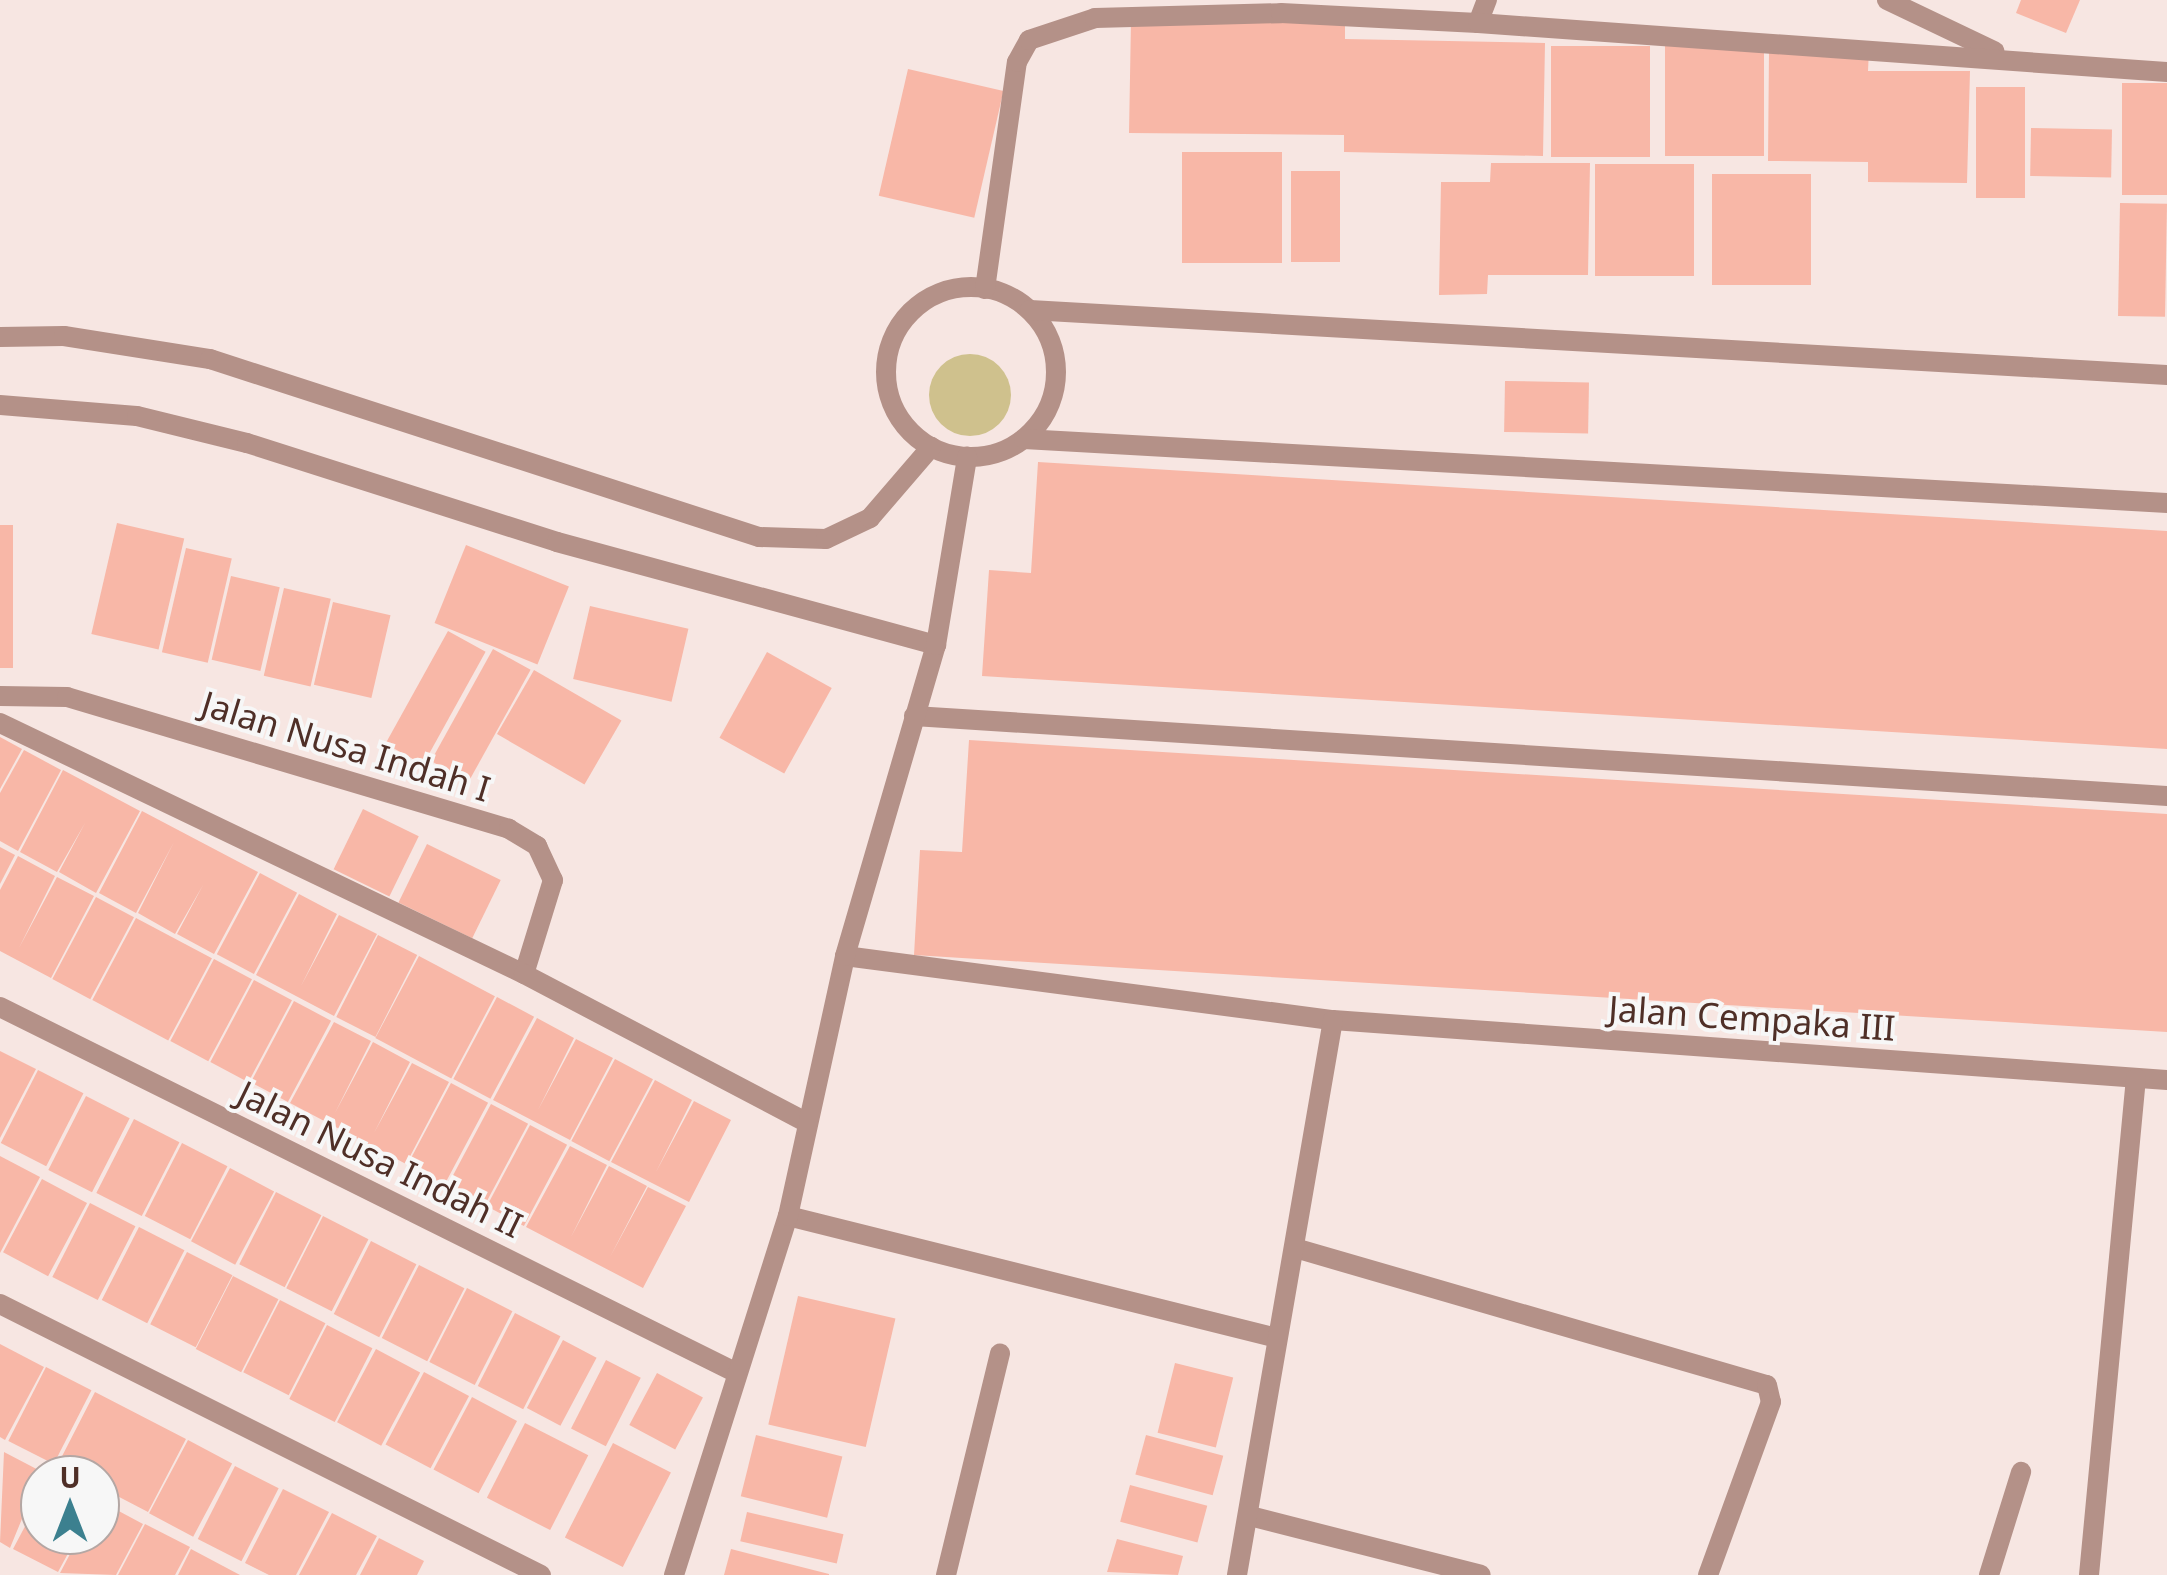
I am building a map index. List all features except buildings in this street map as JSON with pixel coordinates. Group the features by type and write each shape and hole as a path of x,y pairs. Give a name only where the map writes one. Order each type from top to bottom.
{"street":[{"path":"1478,23 1488,0"},
{"path":"1887,0 2006,56"},
{"path":"985,289 1017,62 1029,40 1095,18 1284,7 2006,56 2167,72"},
{"path":"2167,375 1030,310 985,289 920,304 891,343 888,391 931,447 967,457 1024,439 2167,503"},
{"path":"1024,439 1056,390 1048,333 1030,310"},
{"path":"0,337 64,336 210,358 759,537 826,539 870,518 931,447"},
{"path":"0,406 137,416 228,439 557,542 936,644"},
{"path":"674,1575 732,1370 788,1216 845,956 936,644 967,457"},
{"name":"Jalan Nusa Indah I","path":"0,696 68,697 509,829 537,846 553,880 524,974"},
{"path":"914,716 2167,796"},
{"path":"0,722 524,974 806,1122"},
{"name":"Jalan Cempaka III","path":"845,956 1332,1020 2167,1080"},
{"name":"Jalan Nusa Indah II","path":"0,1007 732,1370"},
{"path":"1237,1575 1332,1020"},
{"path":"2089,1575 2136,1078"},
{"path":"788,1216 1277,1338"},
{"path":"1295,1248 1766,1386 1772,1402 1708,1575"},
{"path":"0,1304 540,1575"},
{"path":"946,1575 1000,1353"},
{"path":"1989,1575 2021,1472"},
{"path":"1250,1516 1482,1575"}],"shaded area":[{"path":"970,354 986,357 999,366 1008,379 1008,411 999,424 986,433 970,436 954,433 941,424 932,411 929,395 932,379 941,366 954,357"}]}
